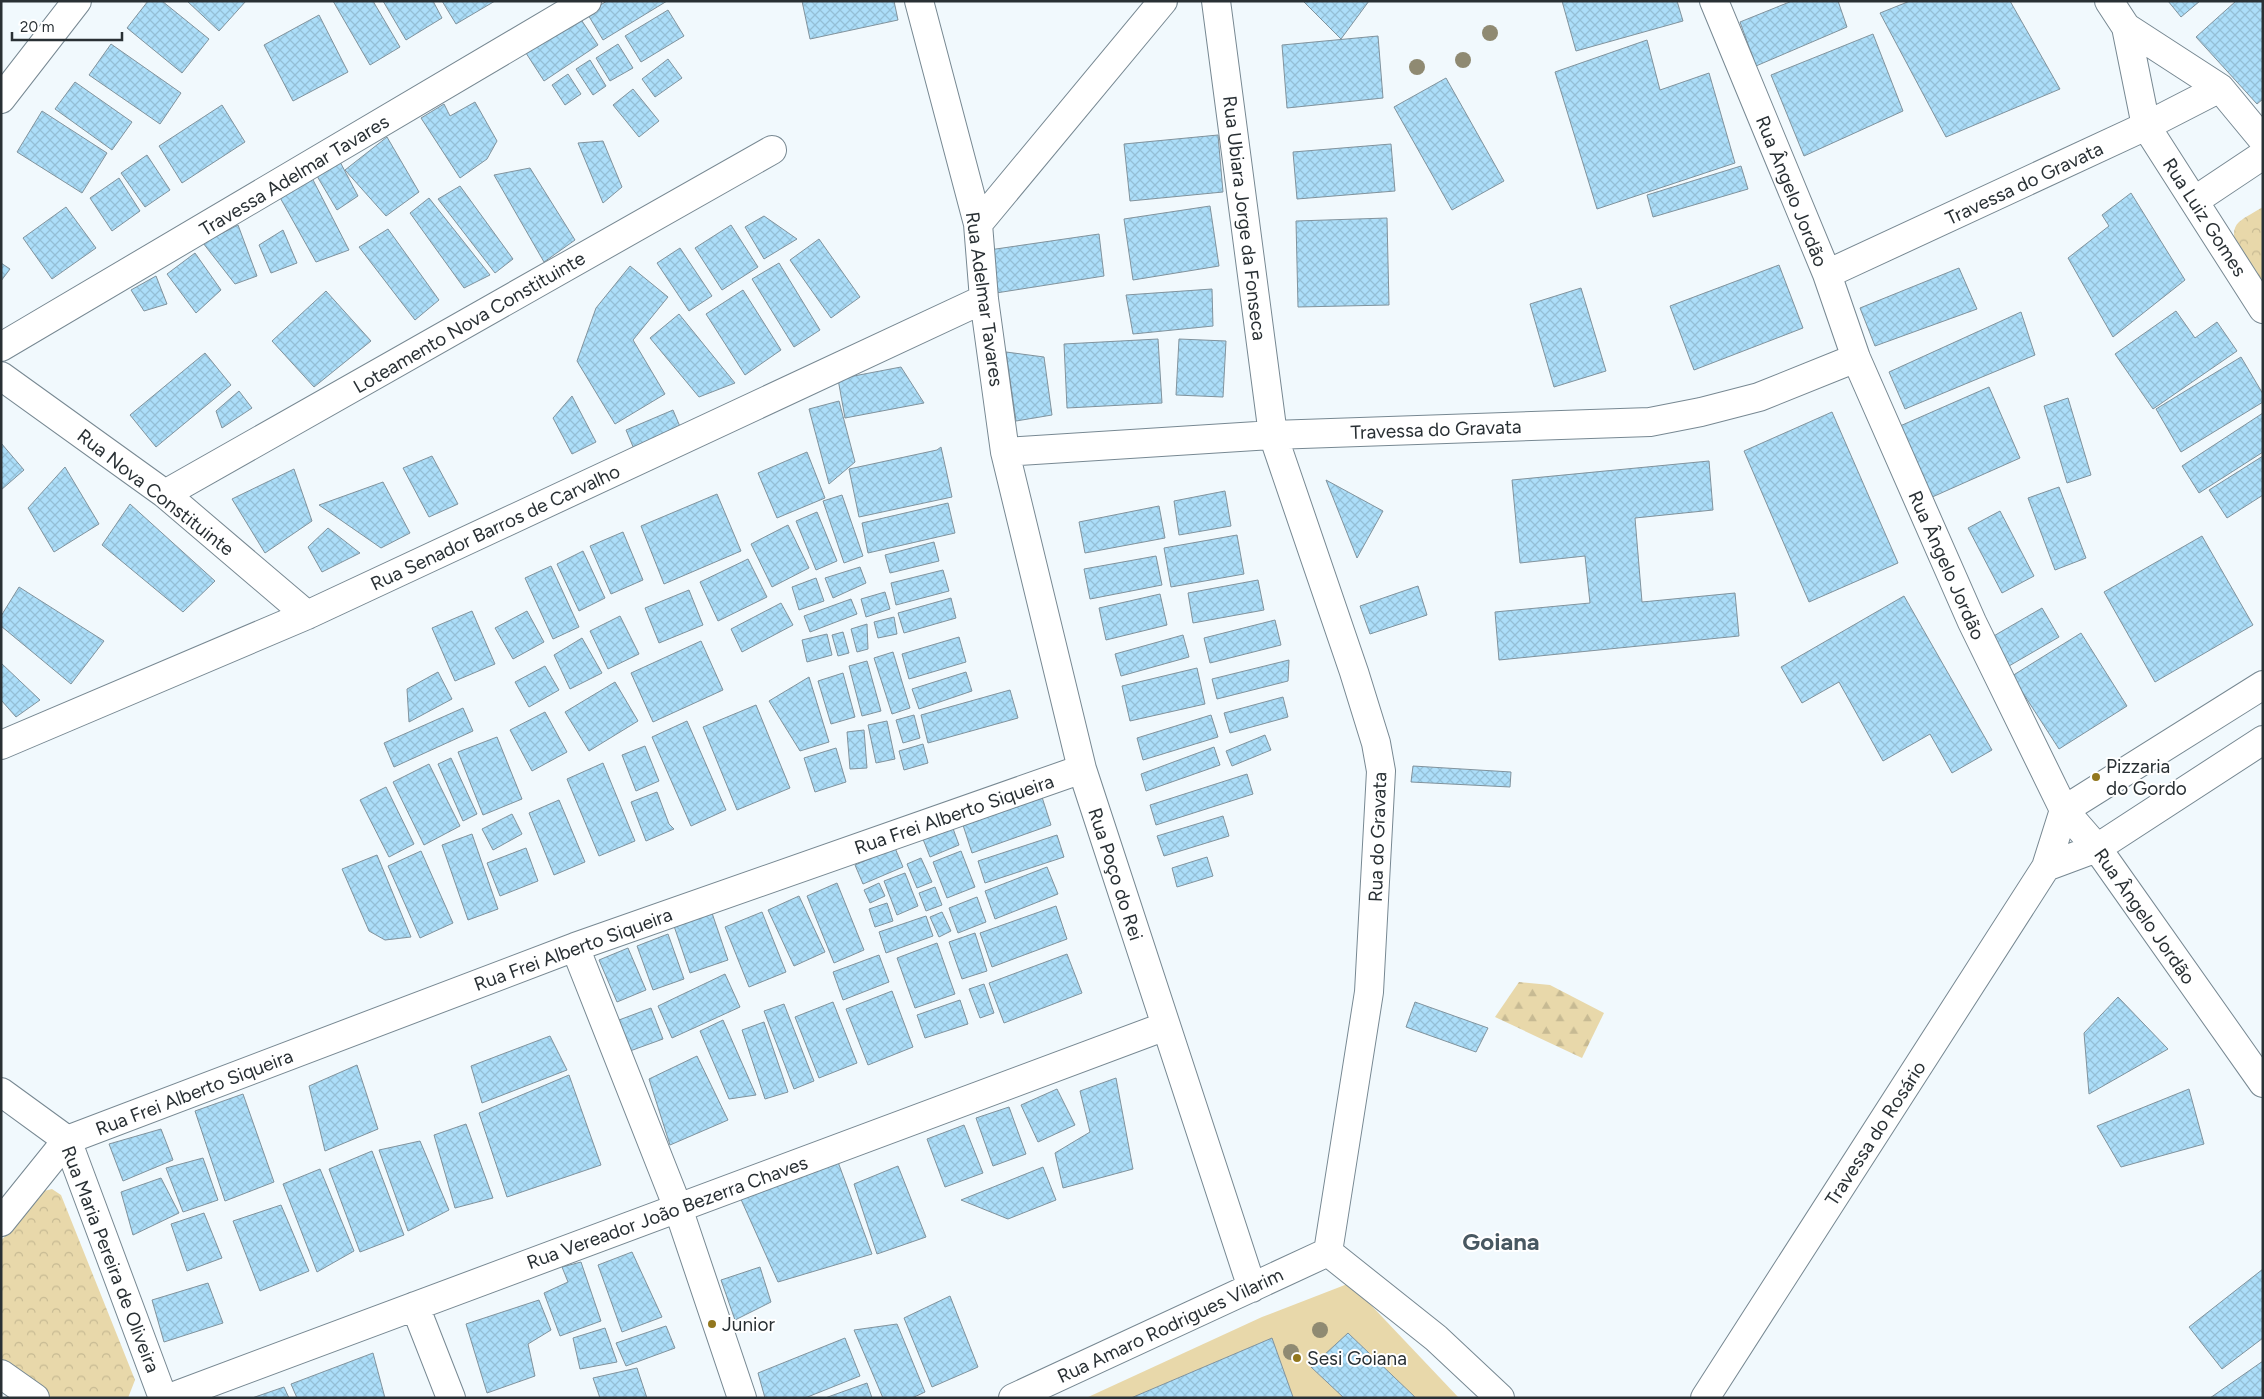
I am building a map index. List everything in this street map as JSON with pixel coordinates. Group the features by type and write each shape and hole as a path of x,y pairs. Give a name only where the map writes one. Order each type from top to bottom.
{"street":[{"path":"1,99 77,1"},
{"name":"Travessa Adelmar Tavares","path":"1,348 587,1"},
{"name":"Rua Adelmar Tavares","path":"919,1 978,224 984,299 1005,452"},
{"path":"978,224 1162,1"},
{"name":"Rua Ubiara Jorge da Fonseca","path":"1216,1 1273,435"},
{"name":"Rua Ângelo Jordão","path":"1714,1 1827,274 1856,358 1972,622 2064,810 2098,848 2263,1083"},
{"path":"2109,1 2126,27 2146,126"},
{"path":"2126,27 2220,88 2263,140"},
{"name":"Travessa do Gravata","path":"1827,274 2146,126 2220,88"},
{"name":"Rua Luiz Gomes","path":"2146,126 2263,308"},
{"name":"Loteamento Nova Constituinte","path":"165,494 772,150"},
{"path":"2194,201 2263,154"},
{"name":"Rua Senador Barros de Carvalho","path":"1,745 307,614 984,299"},
{"name":"Travessa do Gravata","path":"1005,452 1273,435 1650,422 1701,412 1758,397 1856,358"},
{"name":"Rua Nova Constituinte","path":"1,376 165,494 307,614"},
{"name":"Rua do Gravata","path":"1273,435 1354,672 1376,743 1381,771 1369,992 1328,1252"},
{"name":"Rua Poço do Rei","path":"1005,452 1082,769 1252,1288"},
{"path":"2064,810 2263,685"},
{"path":"2046,867 2098,848 2263,740"},
{"name":"Rua Frei Alberto Siqueira","path":"67,1140 576,947 1082,769"},
{"name":"Travessa do Rosário","path":"1705,1398 2046,867 2064,810"},
{"path":"576,947 678,1208 742,1398"},
{"name":"Rua Vereador João Bezerra Chaves","path":"168,1398 1166,1026"},
{"name":"Rua Maria Pereira de Oliveira","path":"1,1092 67,1140 163,1398"},
{"path":"1,1222 67,1140"},
{"path":"1328,1252 1436,1338 1500,1398"},
{"name":"Rua Amaro Rodrigues Vilarim","path":"1013,1398 1328,1252"},
{"path":"415,1306 451,1398"},
{"path":"1,1374 35,1398"}],"green space":[{"path":"2263,207 2263,284 2241,254 2234,236 2239,222"},
{"path":"1519,982 1550,985 1604,1013 1582,1058 1495,1017"},
{"path":"52,1189 61,1195 135,1380 128,1398 52,1398 1,1361 1,1241 37,1196 44,1191"},
{"name":"Sesi Goiana","path":"1350,1283 1459,1398 1086,1398 1262,1317"}],"building":[{"path":"148,1 162,1 209,39 182,73 127,28"},
{"path":"187,1 246,1 219,31"},
{"path":"333,1 373,1 400,47 370,65"},
{"path":"383,1 433,1 442,18 406,40"},
{"path":"442,1 495,1 456,24"},
{"path":"607,1 667,1 603,40 587,13"},
{"path":"802,1 894,1 898,20 810,39"},
{"path":"1303,1 1369,1 1341,39"},
{"path":"1562,1 1677,1 1683,21 1576,51"},
{"path":"1792,1 1838,1 1847,27 1756,66 1740,22"},
{"path":"1910,1 2010,1 2060,89 1946,137 1880,13"},
{"path":"2168,1 2200,1 2181,17"},
{"path":"2236,1 2263,1 2263,99 2257,104 2196,37"},
{"path":"668,10 684,36 641,62 625,36"},
{"path":"319,15 348,72 293,101 264,45"},
{"path":"580,18 598,45 544,81 526,53"},
{"path":"1873,34 1903,111 1804,156 1771,75"},
{"path":"1378,36 1383,98 1287,108 1282,45"},
{"path":"1647,40 1660,90 1709,73 1735,163 1597,209 1555,72"},
{"path":"111,44 181,93 160,124 89,75"},
{"path":"618,44 633,68 610,81 596,58"},
{"path":"668,59 682,78 655,97 642,79"},
{"path":"590,60 606,86 593,95 576,69"},
{"path":"568,74 581,94 565,105 552,85"},
{"path":"1446,78 1504,181 1452,210 1394,107"},
{"path":"75,82 132,122 112,150 55,109"},
{"path":"633,89 659,121 639,137 613,105"},
{"path":"475,102 497,141 487,159 460,178 421,118 444,104 450,116"},
{"path":"222,105 245,142 182,183 159,146"},
{"path":"42,111 107,153 82,193 17,152"},
{"path":"1218,135 1223,192 1130,201 1124,144"},
{"path":"387,137 419,192 386,216 345,170"},
{"path":"603,141 622,187 603,203 578,143"},
{"path":"1391,144 1395,191 1297,199 1293,152"},
{"path":"147,155 170,190 145,207 121,173"},
{"path":"338,158 358,196 337,210 314,171"},
{"path":"1741,166 1748,189 1653,217 1647,195"},
{"path":"530,168 575,240 544,262 494,175"},
{"path":"311,176 349,250 316,262 278,194"},
{"path":"119,178 140,211 112,231 90,198"},
{"path":"460,186 513,259 495,273 438,199"},
{"path":"2131,193 2185,280 2113,337 2068,258 2109,226 2102,215"},
{"path":"429,198 490,275 464,288 410,213"},
{"path":"1210,206 1219,266 1133,280 1124,219"},
{"path":"66,207 96,248 52,279 23,238"},
{"path":"764,216 797,239 764,259 745,227"},
{"path":"1387,218 1389,305 1298,307 1296,221"},
{"path":"238,225 257,276 235,284 203,243"},
{"path":"731,225 758,267 722,290 695,248"},
{"path":"388,229 439,300 415,320 359,247"},
{"path":"283,230 297,263 271,273 259,245"},
{"path":"1099,234 1104,276 996,293 989,250"},
{"path":"819,239 860,297 831,318 790,260"},
{"path":"680,248 712,296 689,311 657,263"},
{"path":"195,253 221,290 196,313 167,274"},
{"path":"1,263 10,269 1,281"},
{"path":"779,263 820,330 794,347 752,279"},
{"path":"1779,265 1803,328 1694,370 1670,306"},
{"path":"630,266 668,297 633,340 665,394 615,424 577,361 596,308"},
{"path":"1959,268 1977,309 1875,346 1860,308"},
{"path":"156,276 167,304 144,311 131,290"},
{"path":"1581,288 1606,371 1554,387 1530,304"},
{"path":"1212,289 1213,326 1133,334 1126,295"},
{"path":"743,290 781,350 745,375 706,314"},
{"path":"326,291 371,341 314,387 272,341"},
{"path":"2176,311 2195,338 2217,322 2237,351 2153,409 2115,354"},
{"path":"2021,312 2035,355 1905,409 1889,372"},
{"path":"679,314 735,383 699,397 650,338"},
{"path":"1158,339 1162,403 1067,408 1064,344"},
{"path":"1179,339 1226,341 1223,397 1176,395"},
{"path":"1006,352 1044,357 1052,415 1016,421"},
{"path":"205,353 231,385 156,447 130,415"},
{"path":"2241,357 2263,394 2263,402 2181,452 2156,409"},
{"path":"901,367 924,403 845,418 838,379"},
{"path":"1989,387 2020,458 1930,498 1900,426"},
{"path":"239,391 252,408 222,428 216,411"},
{"path":"572,396 596,442 572,454 553,418"},
{"path":"2068,398 2091,475 2067,483 2044,406"},
{"path":"839,401 855,462 829,484 809,409"},
{"path":"673,410 681,429 634,449 626,430"},
{"path":"1832,412 1898,563 1809,602 1744,451"},
{"path":"2263,413 2263,452 2199,493 2182,466"},
{"path":"1,443 24,470 1,490"},
{"path":"941,447 952,497 859,517 849,469 937,450"},
{"path":"807,452 825,498 777,518 758,473"},
{"path":"432,456 458,504 429,517 403,468"},
{"path":"2263,456 2263,495 2227,518 2209,490"},
{"path":"1709,461 1713,510 1635,518 1642,602 1735,593 1739,636 1499,660 1495,612 1590,603 1585,556 1520,563 1512,480"},
{"path":"65,467 99,524 54,552 28,508"},
{"path":"294,469 312,521 265,553 232,499"},
{"path":"1326,480 1383,511 1357,558"},
{"path":"383,482 410,533 381,548 319,505"},
{"path":"2059,487 2086,558 2055,570 2028,498"},
{"path":"1225,491 1231,526 1179,535 1174,501"},
{"path":"717,494 741,551 664,584 641,526"},
{"path":"842,495 863,556 844,563 823,501"},
{"path":"948,503 955,533 868,553 862,523"},
{"path":"130,504 215,581 183,612 102,545"},
{"path":"1159,506 1165,538 1085,553 1079,522"},
{"path":"2000,511 2034,576 2002,593 1968,528"},
{"path":"817,512 837,561 816,570 796,521"},
{"path":"788,525 809,568 772,587 751,544"},
{"path":"328,528 360,553 322,572 308,547"},
{"path":"623,532 643,580 611,594 590,546"},
{"path":"1237,535 1244,574 1171,587 1164,548"},
{"path":"2202,536 2253,625 2155,682 2104,592"},
{"path":"934,542 939,561 890,573 885,555"},
{"path":"583,551 605,598 579,611 557,564"},
{"path":"1156,556 1162,585 1090,599 1084,569"},
{"path":"748,559 767,597 718,621 700,582"},
{"path":"551,566 579,627 553,639 525,578"},
{"path":"860,567 866,583 833,598 825,578"},
{"path":"943,570 949,591 896,605 891,583"},
{"path":"816,578 824,601 799,610 792,587"},
{"path":"1258,580 1264,610 1193,623 1188,593"},
{"path":"1418,586 1427,615 1370,634 1360,606"},
{"path":"19,587 104,641 71,684 1,626 1,616"},
{"path":"689,590 703,625 659,643 645,608"},
{"path":"885,592 890,609 866,617 861,599"},
{"path":"1160,594 1167,625 1106,640 1099,608"},
{"path":"1904,596 1992,750 1952,773 1930,734 1883,761 1839,682 1802,703 1781,667"},
{"path":"951,598 956,618 904,633 898,613"},
{"path":"851,599 857,614 810,632 804,616"},
{"path":"781,603 793,625 742,652 731,629"},
{"path":"2042,608 2059,637 2009,666 1992,637"},
{"path":"472,611 495,664 455,681 432,628"},
{"path":"527,611 544,642 513,659 495,628"},
{"path":"620,616 639,654 608,669 590,631"},
{"path":"894,617 897,634 878,638 874,622"},
{"path":"1275,620 1281,645 1210,663 1204,638"},
{"path":"867,624 868,649 857,652 851,629"},
{"path":"843,632 849,653 838,656 832,635"},
{"path":"2081,633 2127,706 2059,749 2012,676"},
{"path":"827,634 832,655 807,662 802,640"},
{"path":"1183,635 1189,657 1121,676 1115,654"},
{"path":"959,637 966,662 909,679 902,654"},
{"path":"582,638 602,673 570,689 554,655"},
{"path":"701,641 723,690 653,722 631,673"},
{"path":"893,652 910,708 892,714 874,658"},
{"path":"1289,660 1288,681 1217,699 1212,679"},
{"path":"867,661 881,711 862,716 849,666"},
{"path":"1,663 40,700 16,717 1,700"},
{"path":"545,666 559,690 529,707 515,682"},
{"path":"1197,668 1205,704 1130,721 1122,686"},
{"path":"438,672 452,699 409,722 407,689"},
{"path":"966,672 972,691 919,709 912,689"},
{"path":"843,673 855,717 831,724 818,681"},
{"path":"809,677 829,742 800,751 769,701"},
{"path":"615,682 638,721 589,751 565,712"},
{"path":"1010,690 1018,718 928,743 921,715"},
{"path":"1283,697 1288,717 1230,733 1224,713"},
{"path":"756,705 790,788 737,810 703,727"},
{"path":"463,708 473,731 394,767 384,743"},
{"path":"545,712 567,752 532,771 510,730"},
{"path":"914,715 920,738 903,743 896,720"},
{"path":"1211,715 1218,737 1143,760 1137,738"},
{"path":"687,721 726,810 691,826 652,737"},
{"path":"887,721 895,759 876,763 868,725"},
{"path":"864,730 867,768 850,769 847,732"},
{"path":"1265,735 1271,750 1232,766 1226,751"},
{"path":"497,737 522,799 483,815 458,752"},
{"path":"923,744 928,763 904,770 899,751"},
{"path":"645,746 659,781 636,791 622,755"},
{"path":"1214,747 1220,765 1146,791 1141,774"},
{"path":"836,748 846,782 815,792 804,758"},
{"path":"451,758 477,814 463,821 438,764"},
{"path":"603,763 635,841 599,856 567,779"},
{"path":"429,764 460,826 424,845 393,782"},
{"path":"1413,766 1511,772 1510,787 1411,782"},
{"path":"1247,774 1253,794 1156,825 1150,805"},
{"path":"386,787 414,844 389,857 360,800"},
{"path":"657,792 669,824 674,829 646,841 631,802"},
{"path":"1041,794 1051,825 972,853 962,822"},
{"path":"559,800 585,862 554,875 529,813"},
{"path":"512,814 522,834 493,850 482,829"},
{"path":"1223,816 1229,836 1164,856 1157,836"},
{"path":"951,823 959,845 930,857 921,834"},
{"path":"472,834 498,909 468,920 442,845"},
{"path":"1057,835 1064,857 985,883 978,861"},
{"path":"526,848 538,881 500,896 487,863"},
{"path":"895,848 903,867 863,884 855,865"},
{"path":"421,851 453,923 420,938 388,866"},
{"path":"961,851 975,887 947,898 933,862"},
{"path":"377,855 411,937 385,940 369,931 342,869"},
{"path":"1207,857 1213,876 1177,887 1172,868"},
{"path":"921,858 932,882 917,888 907,864"},
{"path":"1047,867 1058,894 995,919 985,891"},
{"path":"905,873 918,906 897,915 884,881"},
{"path":"837,883 864,950 834,963 807,896"},
{"path":"879,883 885,896 870,903 864,890"},
{"path":"935,887 942,905 926,911 919,893"},
{"path":"799,896 825,952 794,966 768,910"},
{"path":"977,897 986,922 958,933 949,908"},
{"path":"887,903 893,921 875,927 869,909"},
{"path":"1056,906 1067,939 992,967 980,933"},
{"path":"762,912 786,972 749,987 725,927"},
{"path":"942,912 951,931 939,937 930,917"},
{"path":"712,913 728,960 690,973 674,926"},
{"path":"926,916 933,936 886,953 879,932"},
{"path":"975,933 987,971 962,979 949,942"},
{"path":"668,934 684,979 653,990 637,946"},
{"path":"937,943 955,994 915,1008 897,958"},
{"path":"628,948 646,990 617,1002 599,960"},
{"path":"1067,954 1082,993 1004,1023 989,983"},
{"path":"879,955 889,982 843,1000 833,972"},
{"path":"725,974 740,1007 672,1038 658,1006"},
{"path":"984,984 994,1013 980,1018 969,989"},
{"path":"892,991 913,1047 868,1065 846,1009"},
{"path":"2118,997 2168,1049 2089,1094 2084,1033"},
{"path":"960,1000 968,1024 925,1038 917,1015"},
{"path":"833,1002 857,1063 819,1078 795,1017"},
{"path":"1415,1002 1488,1028 1476,1052 1406,1027"},
{"path":"784,1004 814,1081 794,1089 764,1011"},
{"path":"651,1008 663,1039 630,1051 619,1020"},
{"path":"723,1020 756,1095 729,1099 700,1031"},
{"path":"764,1022 788,1092 765,1099 742,1030"},
{"path":"550,1036 567,1070 482,1103 471,1066"},
{"path":"697,1056 728,1120 670,1145 649,1079"},
{"path":"357,1065 378,1129 325,1151 309,1086"},
{"path":"569,1075 601,1165 507,1197 479,1113"},
{"path":"1116,1078 1133,1169 1063,1188 1055,1153 1090,1132 1080,1091"},
{"path":"1057,1089 1075,1125 1038,1142 1021,1105"},
{"path":"2189,1089 2204,1144 2121,1167 2097,1126"},
{"path":"243,1094 274,1182 225,1201 195,1111"},
{"path":"1009,1107 1026,1154 993,1166 976,1118"},
{"path":"466,1124 493,1198 455,1208 434,1135"},
{"path":"964,1125 983,1173 945,1187 927,1139"},
{"path":"161,1129 173,1160 123,1181 109,1144"},
{"path":"420,1141 449,1210 408,1231 379,1150"},
{"path":"372,1151 404,1235 360,1252 329,1169"},
{"path":"203,1158 218,1200 183,1212 166,1168"},
{"path":"838,1162 872,1254 778,1282 739,1195"},
{"path":"898,1166 926,1237 877,1254 854,1184"},
{"path":"1043,1167 1056,1200 1008,1219 961,1200"},
{"path":"320,1169 354,1251 317,1272 283,1184"},
{"path":"161,1178 179,1213 133,1235 121,1192"},
{"path":"281,1205 309,1271 260,1291 233,1221"},
{"path":"204,1213 222,1258 187,1271 171,1224"},
{"path":"632,1252 662,1317 622,1332 598,1265"},
{"path":"581,1262 601,1321 560,1336 544,1293 568,1282 562,1267"},
{"path":"760,1267 771,1302 735,1320 721,1280"},
{"path":"2263,1269 2263,1338 2222,1369 2189,1327"},
{"path":"208,1283 223,1323 164,1342 152,1300"},
{"path":"950,1296 978,1367 932,1387 904,1318"},
{"path":"539,1300 551,1330 528,1344 535,1376 487,1393 466,1324"},
{"path":"897,1324 925,1392 912,1398 883,1398 854,1330"},
{"path":"666,1326 675,1348 626,1366 616,1343"},
{"path":"605,1328 617,1362 580,1369 573,1338"},
{"path":"1348,1333 1416,1398 1344,1398 1311,1367"},
{"path":"845,1338 860,1376 805,1398 765,1398 758,1373"},
{"path":"1272,1338 1293,1397 1131,1398"},
{"path":"373,1353 385,1398 297,1398 291,1384"},
{"path":"2263,1361 2263,1398 2210,1398"},
{"path":"637,1368 647,1398 600,1398 593,1378"},
{"path":"867,1383 872,1398 825,1398"},
{"path":"284,1387 289,1398 252,1398"}],"place":[{"name":"Pizzaria do Gordo","path":"2096,777"},
{"name":"Junior","path":"712,1324"},
{"name":"Sesi Goiana","path":"1297,1358"}],"district":[{"name":"Goiana","path":"1501,1242"}]}
